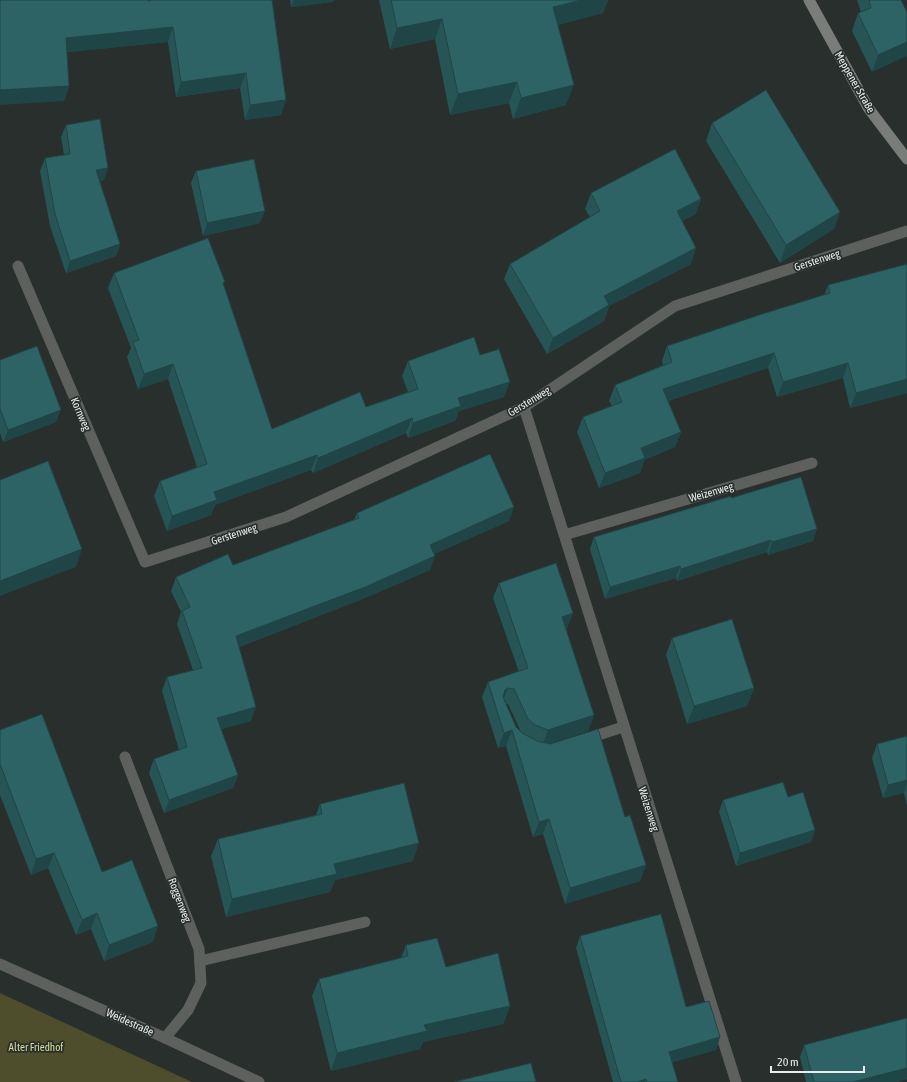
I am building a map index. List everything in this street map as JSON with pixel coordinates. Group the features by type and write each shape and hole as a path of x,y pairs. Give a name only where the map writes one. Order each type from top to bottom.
{"main road":[{"name":"Meppener Straße","path":"809,0 869,108 907,159"}],"street":[{"name":"Gerstenweg","path":"145,562 286,517 524,407 675,306 907,230"},
{"name":"Kornweg","path":"18,266 145,562"},
{"name":"Weizenweg","path":"524,407 623,727 736,1082"},
{"name":"Weizenweg","path":"564,535 812,462"},
{"path":"572,743 623,727"},
{"name":"Roggenweg","path":"125,757 199,949 201,983 188,1010 166,1038"},
{"path":"200,961 365,922"},
{"name":"Weidestraße","path":"0,964 166,1038 259,1082"}],"green space":[{"name":"Alter Friedhof","path":"0,993 192,1082 0,1082"}],"building":[{"path":"0,0 272,0 286,100 250,105 246,73 181,82 173,27 66,38 69,86 0,90"},
{"path":"391,0 582,0 553,7 574,85 521,98 517,82 458,94 442,19 397,28"},
{"path":"869,0 901,0 907,12 907,42 878,55 858,13 871,8"},
{"path":"766,90 840,212 786,245 712,123"},
{"path":"100,119 108,168 96,170 120,244 70,261 55,214 45,158 70,154 66,125"},
{"path":"675,149 701,199 677,211 696,248 604,296 609,305 553,338 510,264 600,211 591,193"},
{"path":"254,159 265,211 207,223 196,171"},
{"path":"208,238 225,282 223,283 272,429 360,392 366,407 418,389 408,361 474,337 480,355 499,349 510,382 458,398 461,406 413,423 412,418 318,458 317,455 214,492 217,500 172,516 160,481 207,464 173,364 144,374 133,342 139,340 114,273"},
{"path":"907,264 907,379 856,393 848,363 783,382 774,353 663,389 681,432 641,448 645,458 605,473 583,417 622,402 615,385 672,362 667,346 830,293 828,285"},
{"path":"37,346 61,410 8,430 0,409 0,360"},
{"path":"490,454 514,507 430,545 435,556 365,587 236,636 256,707 217,718 238,775 169,800 154,759 187,747 167,677 202,668 182,611 190,607 176,577 228,554 233,565 359,518 357,513"},
{"path":"48,461 82,549 0,581 0,480"},
{"path":"801,477 817,529 772,542 771,540 681,569 680,566 610,587 594,537 731,496 731,498"},
{"path":"556,563 573,613 562,617 594,715 548,730 535,725 528,719 514,689 508,688 505,690 503,697 516,727 522,733 537,741 550,744 598,729 625,817 630,815 646,865 570,888 549,819 539,822 512,730 504,733 488,682 528,668 499,583"},
{"path":"732,619 754,688 694,706 672,638"},
{"path":"42,714 102,872 132,860 158,926 109,945 97,913 82,920 54,853 36,859 0,764 0,730"},
{"path":"907,736 907,780 888,785 877,744"},
{"path":"783,782 788,797 803,792 815,830 740,853 723,800"},
{"path":"404,783 419,843 334,864 337,874 232,899 218,839 322,814 320,804"},
{"path":"661,914 686,1007 709,1001 720,1037 669,1052 678,1082 647,1082 646,1079 637,1082 621,1082 580,936"},
{"path":"437,938 446,967 498,953 510,1006 424,1025 427,1031 337,1053 319,979 408,956 406,945"},
{"path":"907,1018 907,1068 853,1082 814,1082 804,1045"},
{"path":"531,1063 536,1082 454,1082"}]}
